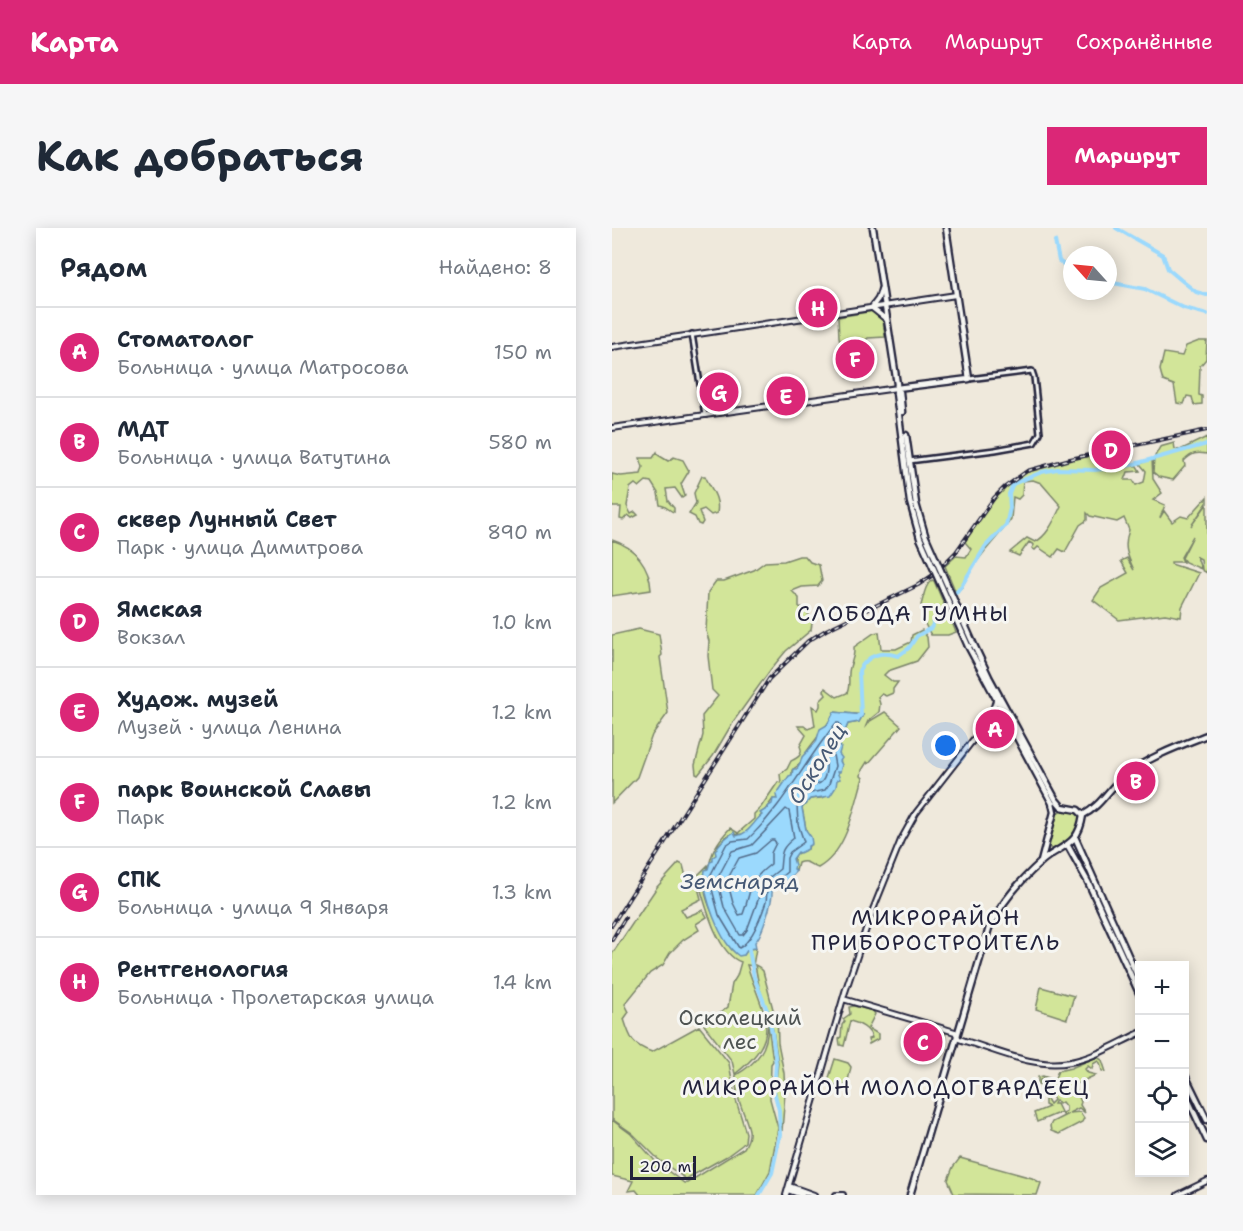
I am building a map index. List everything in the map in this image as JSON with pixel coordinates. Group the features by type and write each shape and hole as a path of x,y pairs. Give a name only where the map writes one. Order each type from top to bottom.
{"main road":[{"path":"873,228 897,388 910,502 995,699 1052,803 1054,812 1041,862"},
{"path":"612,428 969,379 946,228"},
{"path":"872,307 881,289"},
{"path":"612,347 956,295"},
{"path":"872,307 887,320"},
{"path":"897,388 900,392 909,461 923,536"},
{"path":"970,645 1056,800 1062,807 1078,810 1083,814"},
{"path":"788,1190 843,999 870,917 908,826 992,717 996,705 995,699"},
{"path":"992,717 1001,715 1006,717"},
{"path":"910,1195 981,950 995,916 1041,862 1068,846 1075,837 1083,814 1092,809 1126,774 1160,755 1207,735"},
{"path":"1054,812 1062,807"},
{"path":"1075,837 1135,981"},
{"path":"1047,846 1049,851 1056,852"},
{"path":"1068,846 1073,851 1110,924"},
{"path":"843,999 955,1032 963,1041 1038,1062 1054,1064 1083,1059 1135,1035"},
{"path":"1189,1081 1207,1120"},
{"path":"1189,1093 1194,1092"},
{"path":"1189,1100 1207,1140"},
{"path":"1178,1195 1207,1181"},
{"path":"788,1190 802,1195"},
{"path":"788,1190 814,1195"}],"street":[{"path":"692,334 706,416"},
{"path":"909,461 1031,444 1039,437 1040,424 1032,371 969,379"}],"green space":[{"path":"874,311 883,320 885,337 868,338 865,341 869,377 848,378 839,337 838,317"},
{"path":"1199,341 1207,341 1206,359 1200,366 1199,395 1202,396 1202,404 1194,405 1192,397 1187,396 1184,404 1177,403 1174,385 1163,381 1160,370 1164,353 1182,356 1186,346"},
{"path":"1207,437 1207,454 1197,453 1189,456 1184,461 1185,466 1173,480 1159,477 1153,472 1154,458 1160,447 1174,443 1175,449 1180,450"},
{"path":"657,452 668,461 674,457 683,460 689,471 681,484 685,496 682,498 675,488 666,489 668,501 674,508 674,512 660,505 658,493 651,482 646,481 639,487 635,484 630,488 627,506 631,514 635,512 638,515 632,518 628,515 623,520 620,519 621,507 612,507 612,474 621,476 641,474 643,467 640,458 653,458"},
{"path":"1103,454 1108,465 1137,466 1140,471 1128,472 1125,480 1133,480 1136,485 1144,482 1146,471 1140,464 1152,459 1153,479 1162,493 1153,500 1165,505 1160,518 1164,511 1172,522 1181,516 1188,518 1207,497 1207,503 1191,526 1207,504 1207,573 1202,570 1201,559 1197,557 1201,569 1185,562 1182,558 1193,536 1181,557 1183,562 1171,562 1171,564 1199,573 1182,607 1181,617 1165,614 1119,620 1093,600 1101,588 1128,573 1121,561 1127,558 1134,570 1127,550 1126,541 1129,530 1124,518 1117,522 1090,516 1087,513 1087,520 1080,525 1065,552 1059,549 1053,557 1038,547 1035,550 1032,548 1034,545 1029,542 1019,556 1010,552 1027,538 1035,542 1044,536 1061,506 1041,483 1033,480 1023,481 1022,495 1018,499 1013,497 1011,519 972,568 962,587 956,593 945,566 956,556 966,557 971,549 965,542 1006,486 1024,474 1045,465"},
{"path":"702,476 705,476 714,494 718,508 717,513 711,515 704,509 699,511 703,522 701,525 695,517 689,514 696,503 694,493"},
{"path":"612,540 628,547 640,559 648,573 651,590 612,596"},
{"path":"805,556 810,562 819,565 822,581 818,586 802,587 792,591 799,598 799,607 806,608 812,623 811,630 786,651 771,669 698,775 695,765 703,735 702,716 718,696 712,690 708,656 709,641 706,631 708,592 716,581 724,581 754,570 765,562 784,561"},
{"path":"932,580 956,632 948,635 931,635 924,621 921,605 926,588"},
{"path":"639,629 659,634 668,713 652,735 637,777 612,803 612,635"},
{"path":"922,630 927,637 928,647 917,661 888,671 884,675 893,682 898,682 893,693 886,696 881,694 878,697 879,712 868,721 865,728 870,721 885,712 901,726 862,770 863,778 848,828 843,840 828,861 818,868 801,862 798,863 796,871 793,869 795,855 808,849 809,845 802,808 810,799 822,798 832,791 841,764 839,745 848,724 859,722 863,715 834,712 800,764 792,770 792,776 777,799 773,799 754,825 744,834 728,835 718,845 717,853 710,862 715,848 730,828 738,833 754,819 754,814 778,782 781,783 780,774 800,754 800,746 806,735 798,726 808,729 815,726 812,706 818,710 820,701 826,695 825,688 837,697 847,693 854,647 879,632 881,649 896,649 911,642 912,635"},
{"path":"1065,809 1081,814 1078,826 1068,843 1051,850 1049,845 1052,823 1056,814"},
{"name":"Осколецкий лес","path":"679,863 683,865 687,881 696,880 701,899 681,909 686,917 703,910 707,917 696,924 699,930 683,940 670,953 663,965 650,973 625,1004 629,1012 624,1019 633,1040 640,1047 652,1052 699,1026 729,1063 735,1097 746,1133 745,1142 742,1145 686,1179 658,1159 632,1133 612,1119 612,954 657,887"},
{"name":"Осколецкий лес","path":"708,865 705,892 725,940 732,950 739,954 744,955 748,949 756,948 753,966 747,965 766,1024 765,1036 760,1048 751,1060 735,1074 732,1061 704,1025 728,1007 732,984 741,962 732,957 725,948 707,911 697,876"},
{"path":"755,965 763,971 774,1013 777,1012 778,1043 785,1093 782,1131 775,1089 778,1063 773,1030"},
{"path":"1041,987 1074,996 1067,1019 1036,1009"},
{"path":"854,1006 873,1011 875,1014 868,1028 878,1034 878,1039 869,1044 868,1039 872,1038 867,1029 850,1021 844,1046 840,1045 839,1038 845,1021 843,1019 850,1014 849,1007"},
{"path":"768,1024 773,1061 770,1099 778,1128 770,1171 757,1195 640,1195 636,1190 628,1191 633,1181 612,1176 612,1120 631,1134 656,1162 684,1183 744,1148 749,1137 749,1130 738,1098 736,1075 760,1054 766,1041"},
{"path":"907,1030 934,1037 937,1030 946,1032 939,1057 932,1055 930,1059 930,1055 903,1047"},
{"path":"1097,1057 1102,1060 1106,1072 1102,1071 1098,1061 1093,1064 1092,1069 1088,1066 1085,1069 1088,1073 1096,1075 1074,1085 1085,1113 1079,1108 1069,1113 1080,1112 1084,1118 1082,1122 1059,1134 1051,1131 1052,1122 1068,1114 1063,1115 1066,1107 1062,1102 1059,1104 1056,1100 1054,1104 1057,1104 1061,1112 1037,1122 1034,1113 1049,1107 1045,1105 1045,1099 1050,1104 1054,1100 1044,1078 1040,1080 1040,1086 1038,1077 1043,1076 1054,1080 1058,1071"},
{"path":"835,1059 848,1063 851,1067 848,1081 842,1088 828,1081"},
{"path":"960,1158 1032,1178 1041,1183 1037,1195 954,1194 948,1180 953,1167"}],"water":[{"name":"Земснаряд","path":"834,712 863,715 859,722 848,724 839,745 842,765 840,772 837,772 840,779 837,780 836,787 830,796 810,799 802,808 806,830 811,837 812,844 808,846 808,849 798,852 793,859 796,871 785,883 772,891 767,918 755,942 756,948 748,949 744,955 739,956 725,940 713,917 706,891 705,870 713,861 716,855 715,850 721,842 734,832 736,836 744,833 762,815 760,813 772,804 773,799 777,799 776,795 792,775 793,769 797,769 802,757 816,742 820,729 827,725"}],"waterway":[{"path":"1116,228 1163,255 1168,269 1196,292 1207,295"},
{"path":"1055,241 1059,261 1063,264"},
{"path":"1117,284 1145,289 1184,308 1207,314"},
{"name":"Осколец","path":"858,716 861,715 859,670 867,660 876,655 898,656 909,648 917,636 931,628 962,585 985,547 1006,525 1010,508 1009,494 1013,484 1042,472 1057,469 1095,470 1127,466 1207,444"},
{"name":"Осколец","path":"748,944 754,977 767,1010 772,1032 776,1063 774,1091 779,1110 780,1135 772,1173 759,1195"}],"railway":[{"path":"612,925 769,679 808,641 918,585 933,575 956,552 994,498 1027,471 1070,459 1207,430"},
{"path":"612,940 625,918"}],"place":[{"name":"Рентгенология","path":"818,308"},
{"name":"парк Воинской Славы","path":"855,359"},
{"name":"СПК","path":"719,392"},
{"name":"Худож. музей","path":"786,396"},
{"name":"Ямская","path":"1111,450"},
{"name":"Стоматолог","path":"995,729"},
{"name":"МДТ","path":"1136,781"},
{"name":"сквер Лунный Свет","path":"923,1042"}],"district":[{"name":"СЛОБОДА ГУМНЫ","path":"903,613"},
{"name":"МИКРОРАЙОН ПРИБОРОСТРОИТЕЛЬ","path":"936,930"},
{"name":"МИКРОРАЙОН МОЛОДОГВАРДЕЕЦ","path":"886,1087"}]}
